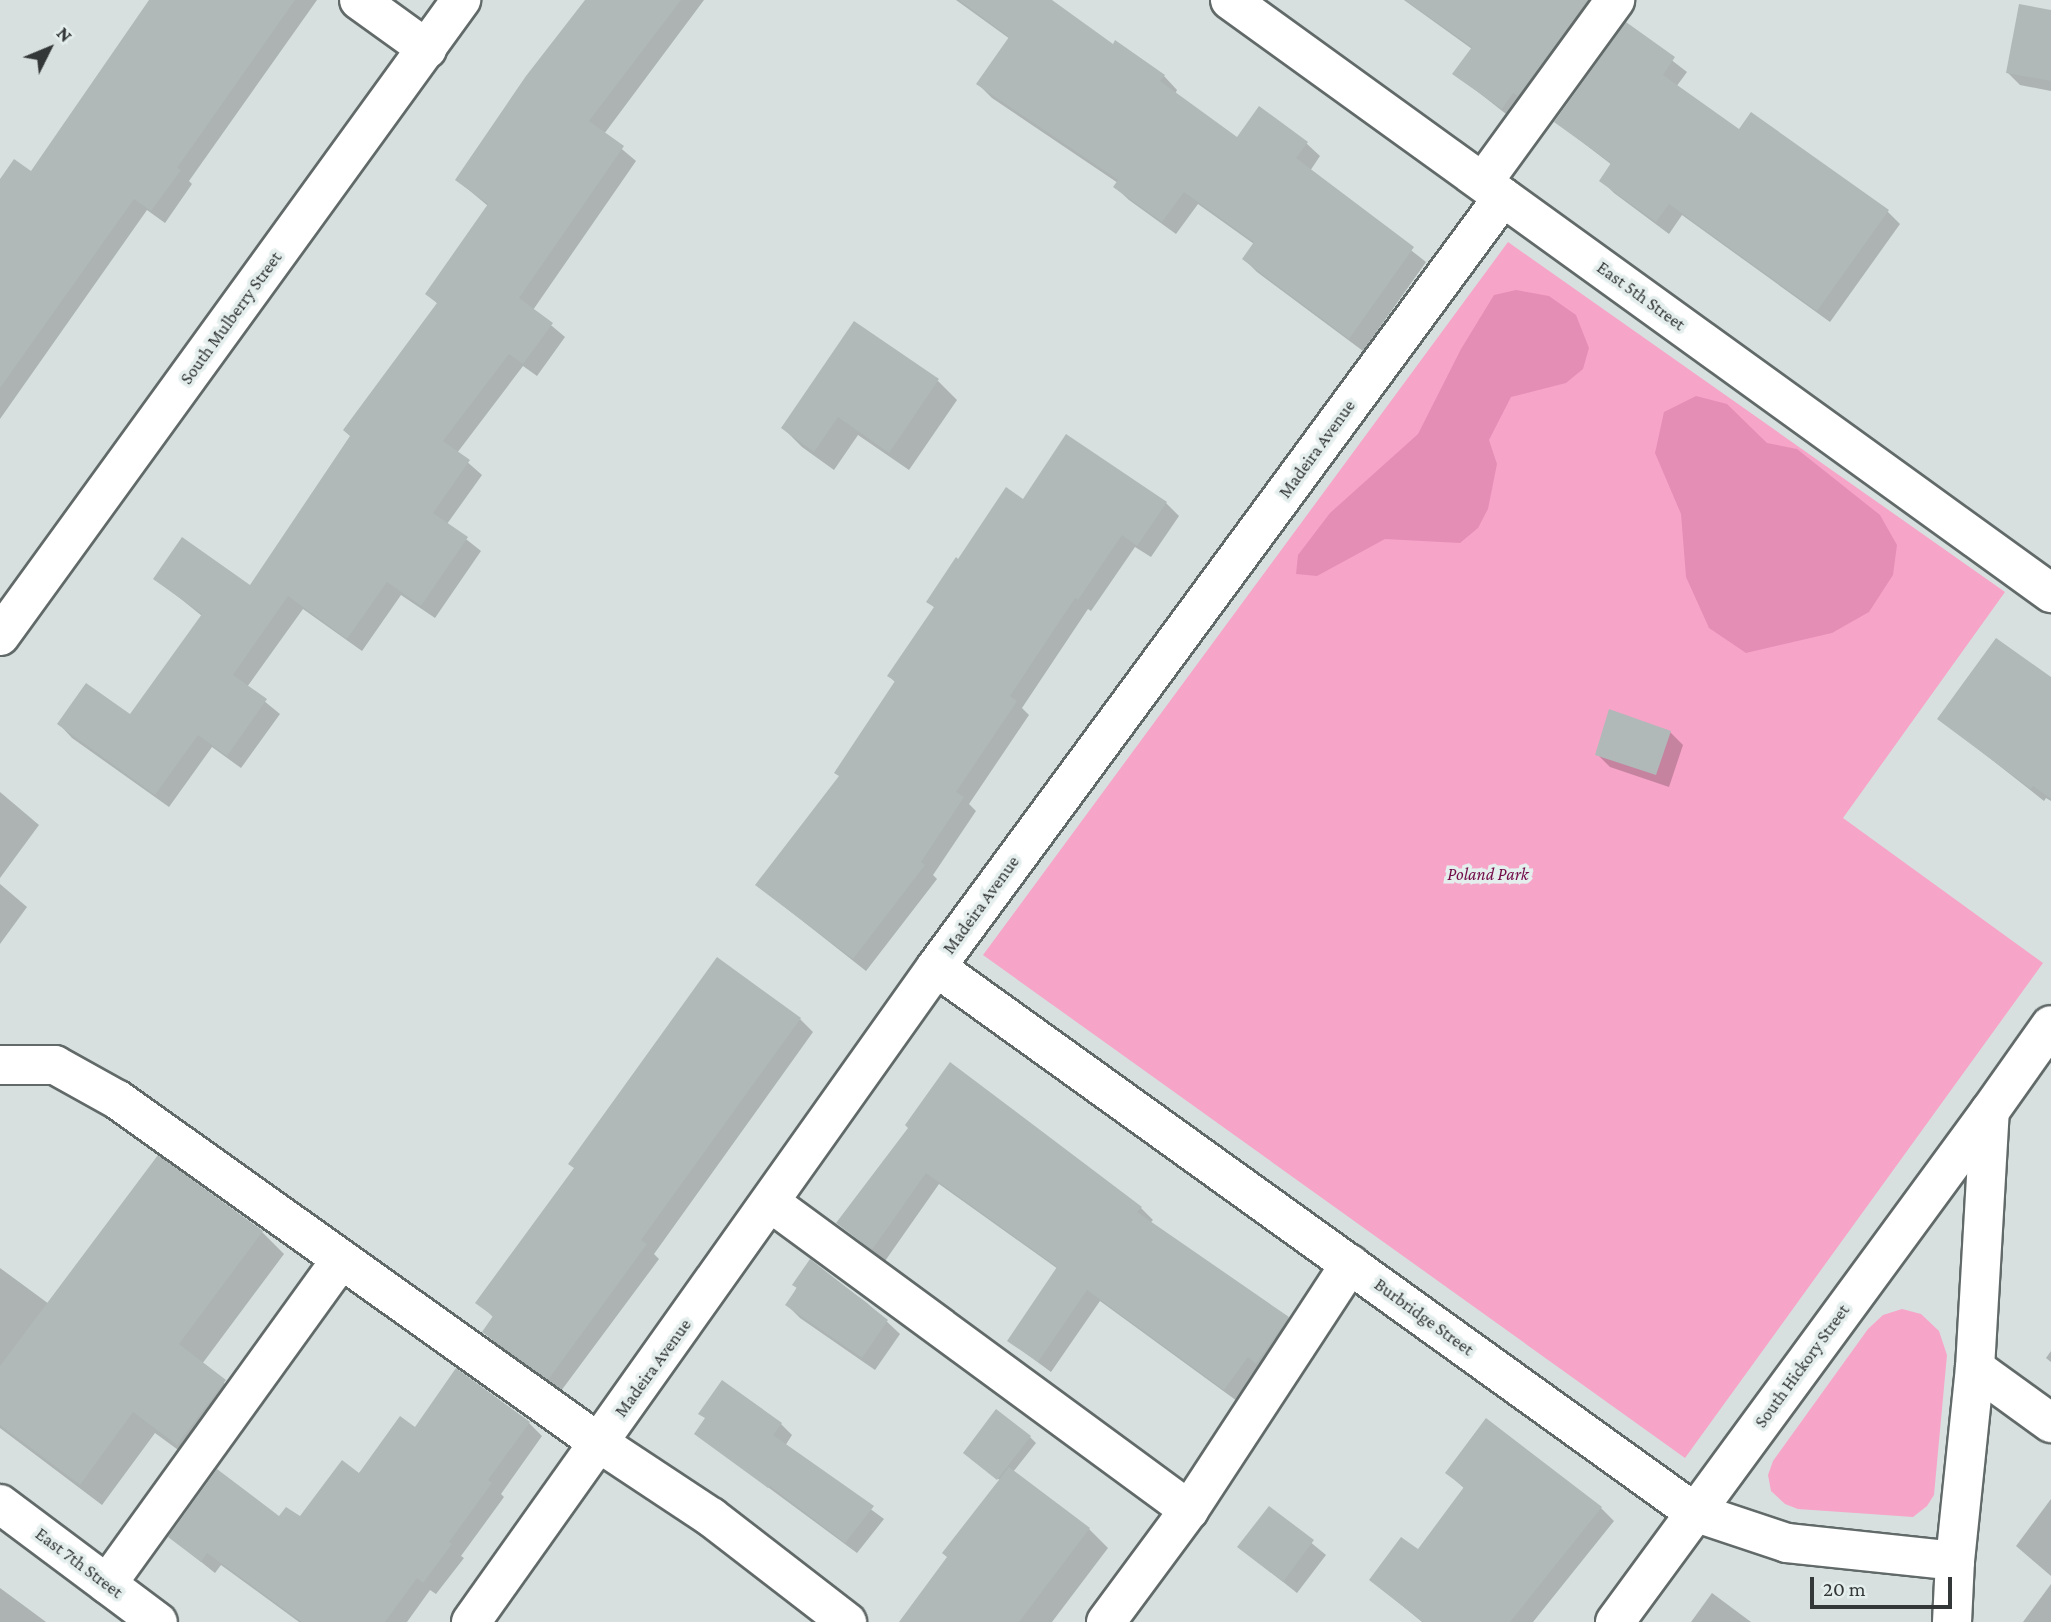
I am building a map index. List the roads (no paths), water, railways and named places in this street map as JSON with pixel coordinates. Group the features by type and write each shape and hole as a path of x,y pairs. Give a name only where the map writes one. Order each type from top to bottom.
{"street":[{"path":"359,0 427,49"},
{"name":"South Mulberry Street","path":"0,636 461,0"},
{"name":"East 5th Street","path":"1230,0 2051,593"},
{"name":"Madeira Avenue","path":"471,1622 1493,189 1615,0"},
{"name":"Burbridge Street","path":"936,967 1694,1512 1787,1543 1955,1561"},
{"name":"South Hickory Street","path":"1615,1622 2051,1025"},
{"path":"0,1066 55,1065 118,1100 599,1443 711,1517 848,1622"},
{"path":"1952,1622 1955,1561 1975,1368 1990,1111"},
{"path":"771,1203 1189,1510"},
{"path":"107,1584 341,1259"},
{"path":"1106,1622 1189,1510 1350,1264"},
{"path":"1975,1368 2051,1423"},
{"name":"East 7th Street","path":"0,1504 158,1622"}],"park label":[{"name":"Poland Park","path":"1488,874"}]}
